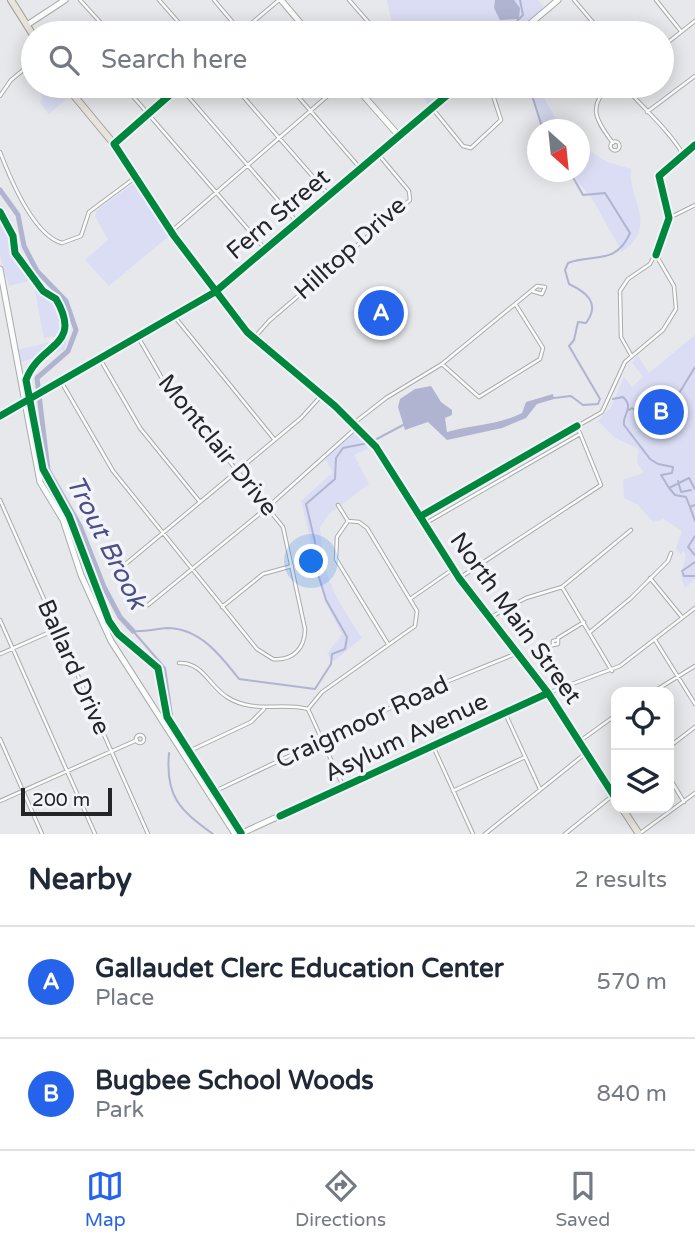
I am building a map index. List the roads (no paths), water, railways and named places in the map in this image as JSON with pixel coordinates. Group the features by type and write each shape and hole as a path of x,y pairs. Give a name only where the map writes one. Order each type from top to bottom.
{"main road":[{"path":"14,0 25,21"},
{"path":"33,21 65,0"},
{"path":"280,0 298,21"},
{"path":"533,21 558,0"},
{"name":"North Main Street","path":"76,98 114,144 171,232 253,339 322,395 376,447 459,578 548,693 611,791"},
{"path":"366,98 399,136"},
{"name":"Fern Street","path":"0,416 215,292 444,98"},
{"path":"0,269 37,476 63,520 76,561 100,619 183,754 237,834"},
{"name":"Asylum Avenue","path":"237,834 548,693"},
{"path":"625,813 639,834"}],"street":[{"path":"80,0 99,21"},
{"path":"159,0 177,21"},
{"path":"214,0 231,21"},
{"path":"255,21 280,0"},
{"path":"349,0 367,21"},
{"path":"574,0 592,21"},
{"path":"656,0 672,21"},
{"path":"674,38 695,21"},
{"path":"674,23 681,32"},
{"path":"0,96 11,80 21,72"},
{"path":"674,92 695,76"},
{"path":"134,98 266,250"},
{"path":"114,144 166,98"},
{"path":"189,98 297,223"},
{"path":"244,98 329,196"},
{"path":"299,98 361,169"},
{"path":"171,232 325,98"},
{"path":"432,108 463,146 471,148 501,120 494,98"},
{"path":"600,98 594,113 597,123 613,143"},
{"path":"635,98 667,129 683,154"},
{"path":"647,112 666,98"},
{"path":"632,356 621,337 620,291 628,279 650,264 656,255 668,218 659,176 695,145"},
{"path":"0,152 24,204 48,235 62,243 81,236 89,212 136,177"},
{"name":"Hilltop Drive","path":"253,339 269,321 410,200 410,192 378,154"},
{"path":"668,218 693,206 695,214"},
{"path":"421,516 606,407 620,370 663,330 676,309 674,286 656,255"},
{"path":"148,605 267,508 386,398 442,364 532,290"},
{"path":"442,364 479,397 540,359 543,348 516,305"},
{"path":"174,316 274,439"},
{"name":"Montclair Drive","path":"61,381 113,471 222,607 263,655 279,659 293,655 302,646 306,632 283,527 163,380 138,337"},
{"path":"100,359 140,428 201,503"},
{"path":"122,568 301,418 322,395"},
{"path":"459,578 601,485 577,426"},
{"path":"426,523 580,434"},
{"name":"Ballard Drive","path":"0,500 148,834"},
{"path":"338,505 348,522"},
{"path":"308,709 322,692 388,645 417,623 417,611 364,525 356,521 348,522 337,537 336,559 388,645"},
{"path":"488,618 519,601 562,587 631,530"},
{"path":"590,632 668,561 671,553"},
{"path":"222,607 263,574 292,566"},
{"path":"410,599 453,569"},
{"path":"650,578 682,617"},
{"path":"562,587 612,671"},
{"name":"Asylum Avenue","path":"548,693 612,671 695,608"},
{"path":"0,620 95,834"},
{"path":"542,651 583,622"},
{"path":"0,654 57,629"},
{"path":"655,640 695,705"},
{"name":"Craigmoor Road","path":"209,794 441,684 517,653"},
{"path":"179,663 195,665 228,698 264,709 308,709"},
{"path":"662,687 695,666"},
{"path":"183,754 251,722 264,709"},
{"path":"308,709 343,787"},
{"path":"505,713 540,789"},
{"path":"580,741 611,719"},
{"path":"674,743 695,727"},
{"path":"0,740 42,834"},
{"path":"0,801 137,740"},
{"path":"433,746 473,834"},
{"path":"485,834 587,752"},
{"path":"453,791 525,757"},
{"path":"674,785 684,802"},
{"path":"639,834 695,793"},
{"path":"565,834 611,800"}],"waterway":[{"name":"Trout Brook","path":"517,21 523,15 520,0"},
{"name":"Trout Brook","path":"533,98 540,119"},
{"name":"Trout Brook","path":"554,398 571,396 583,405 598,404 600,399 569,346 574,340 578,322 586,323 590,316 592,304 586,295 569,284 565,270 568,263 611,254 618,250 630,233 605,193 583,195 576,182"},
{"name":"Trout Brook","path":"0,190 18,215 24,246 37,271 66,301 76,330 68,351 37,378 48,470 80,526 104,587 120,617 133,631"},
{"path":"678,395 695,367"},
{"path":"613,399 623,397 628,404 624,425 650,459 673,467 672,473 661,475 669,488 689,478 695,489"},
{"path":"629,410 632,408 642,415 643,424 653,433 677,397"},
{"name":"Trout Brook","path":"373,441 405,424"},
{"name":"Trout Brook","path":"133,631 179,629 209,645 239,679 315,689 331,664 332,654 345,649 347,637 326,600 318,574 315,542 306,504 335,479 336,458 343,448 368,443"},
{"path":"678,481 681,492 691,490"},
{"path":"670,489 675,495 686,497 690,507"},
{"path":"695,505 690,507 695,521"},
{"path":"695,536 688,547 695,555"},
{"path":"695,562 682,571 684,576 695,576"},
{"path":"133,631 165,668 172,715"},
{"path":"169,753 168,768 172,792 184,809 213,834"}],"place":[{"name":"Gallaudet Clerc Education Center","path":"381,313"},
{"name":"Bugbee School Woods","path":"661,412"}]}
